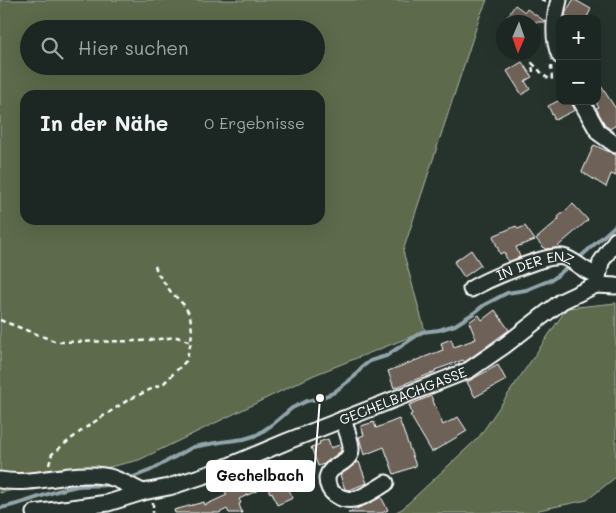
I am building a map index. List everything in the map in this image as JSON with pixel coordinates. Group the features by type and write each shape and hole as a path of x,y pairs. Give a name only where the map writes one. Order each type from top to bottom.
{"street":[{"path":"556,43 554,28 559,0"},
{"path":"583,105 599,133 616,146"},
{"path":"597,280 601,262 616,240"},
{"name":"IN DER ENZ","path":"470,288 486,280 543,260 561,256 588,272 597,280"},
{"name":"GECHELBACHGASSE","path":"34,513 108,504 143,492 169,488 212,473 469,370 504,346 562,301 597,280 616,286"},
{"path":"343,419 351,449 345,461 330,471 327,478 328,486 332,493 340,498 350,500 361,498 386,484"},
{"path":"0,480 46,480 81,475 106,476 143,492"}],"path":[{"path":"46,480 52,454 84,428 128,400 164,383 186,361 192,331 190,315 158,274 156,266"},
{"path":"0,320 57,342 140,341 178,337 191,342"}],"green space":[{"path":"0,0 487,0 480,16 403,251 425,331 314,375 139,460 0,493"},
{"path":"616,303 616,477 587,500 539,510 537,513 394,513 402,509 479,437 567,308"}],"building":[{"path":"573,0 591,9 588,15 565,15"},
{"path":"515,5 525,12 527,9 536,15 509,15"},
{"path":"522,62 532,77 525,81 530,89 522,95 507,71"},
{"path":"601,86 616,109 616,125 610,129 605,125 596,108 599,107 597,105 601,105"},
{"path":"556,102 556,105 572,105 575,110 555,120 548,106"},
{"path":"594,145 616,155 616,176 611,174 606,187 582,172"},
{"path":"573,204 588,220 556,248 545,249 536,239"},
{"path":"516,226 518,229 525,226 535,240 516,247 520,257 508,262 504,252 500,254 493,236"},
{"path":"471,250 481,265 464,277 454,262"},
{"path":"495,310 509,330 465,362 463,360 435,370 435,372 394,388 388,371 443,350 441,343 451,339 454,347 476,339 469,322 479,315 482,320"},
{"path":"498,365 506,380 475,397 467,382"},
{"path":"431,396 443,425 458,417 467,431 432,452 410,415 412,414 409,405"},
{"path":"399,419 416,466 394,474 384,447 364,455 359,437 364,435 361,426 374,422 376,428"},
{"path":"328,439 331,448 339,445 341,451 324,464 318,466 311,447"},
{"path":"280,462 289,485 287,486 293,498 277,505 272,492 270,493 267,486 239,499 242,513 229,513 227,509 219,513 175,513 174,510 204,502 205,505 227,495 224,489"},
{"path":"359,462 367,483 349,490 345,489 340,475"},
{"path":"381,497 388,510 382,513 348,513"}],"waterway":[{"path":"578,259 616,225"},
{"path":"128,479 149,471 193,447 244,439 257,435 292,408 333,393 355,376 370,361 386,356 422,332 439,330 455,325 484,305 507,293 526,290 553,279 570,265"},
{"path":"0,508 73,487 112,484"}],"place":[{"name":"Gechelbach","path":"320,398"}]}
